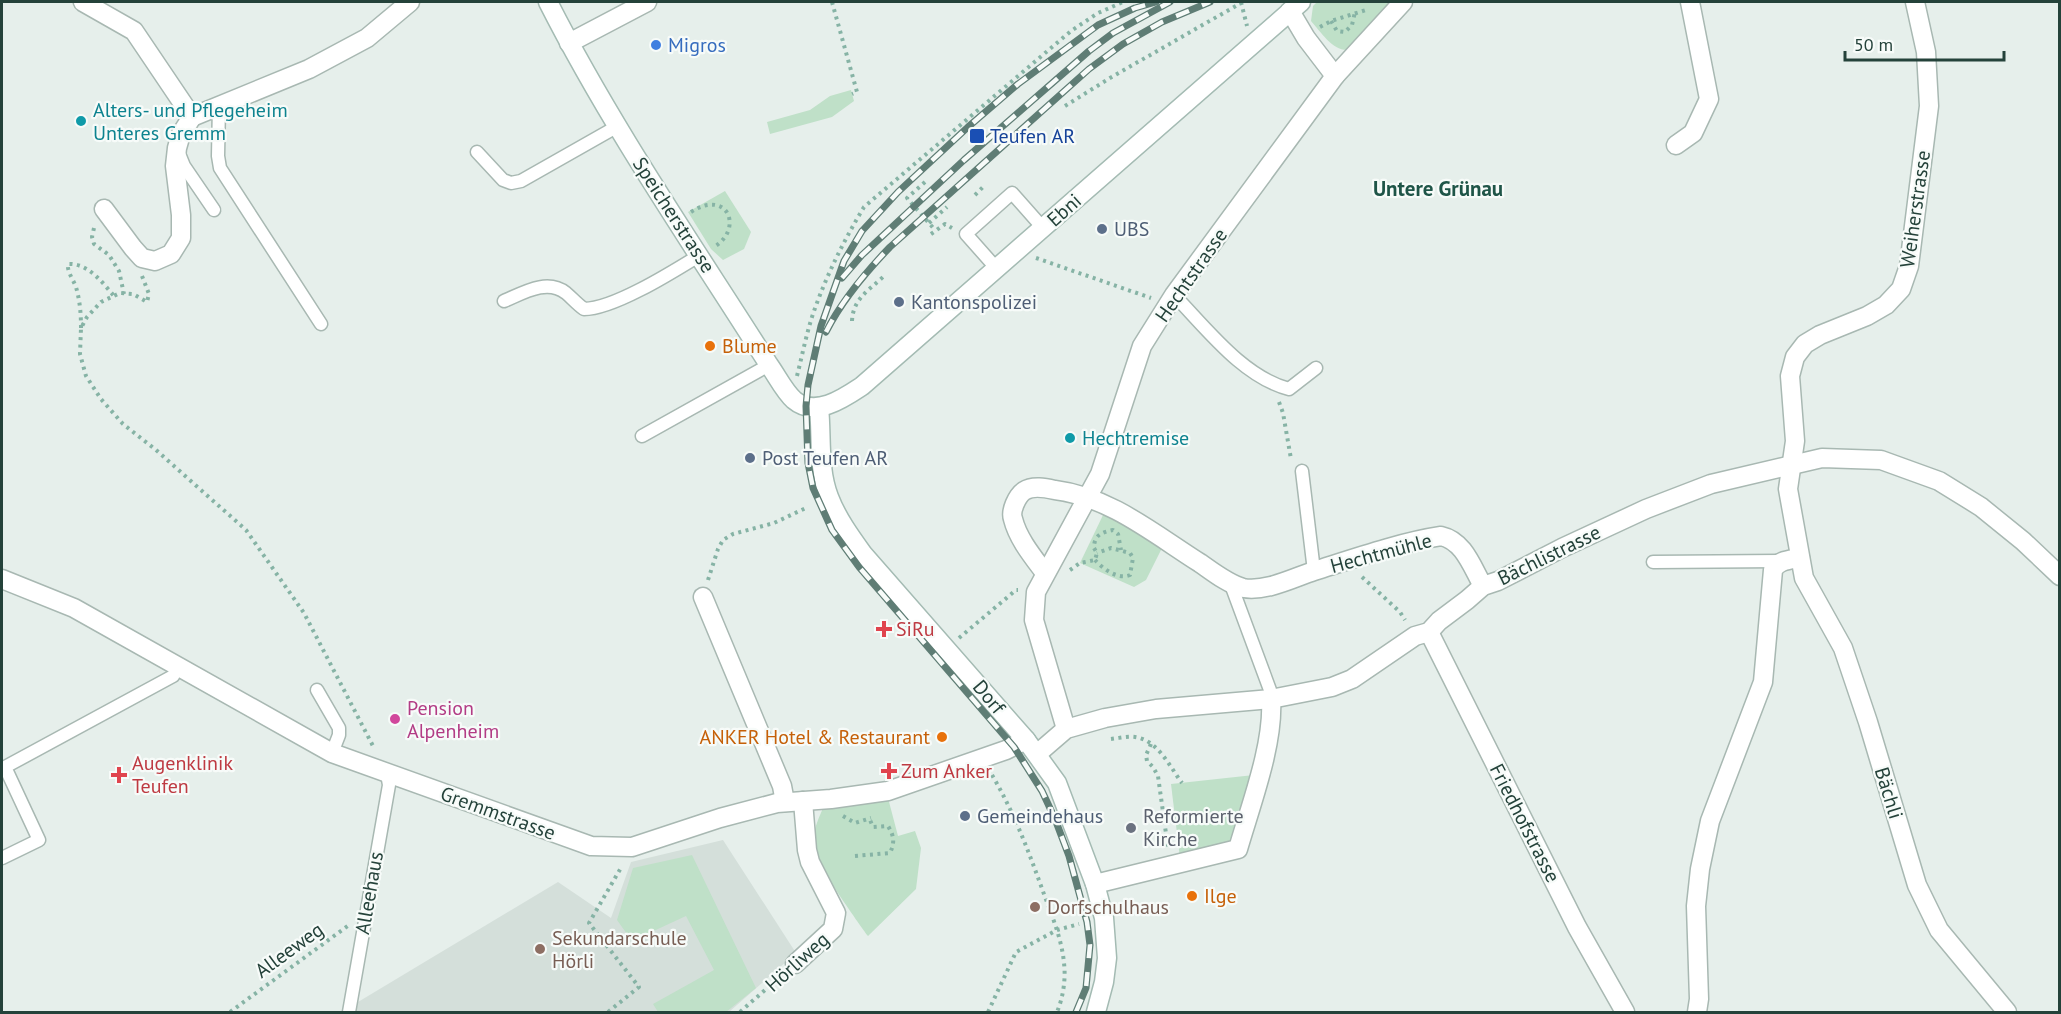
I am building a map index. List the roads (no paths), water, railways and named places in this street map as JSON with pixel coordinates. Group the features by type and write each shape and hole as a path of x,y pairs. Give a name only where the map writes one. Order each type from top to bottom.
{"street":[{"path":"83,2 134,31 192,117"},
{"path":"106,212 142,258 154,261 171,254 181,238 181,215 175,166 177,148 181,134 192,117 309,69 367,39 410,2"},
{"name":"Speicherstrasse","path":"548,2 569,43 618,126 705,252 769,365 794,400 806,406 819,407"},
{"path":"569,43 647,2"},
{"name":"Hechtstrasse","path":"1066,729 1034,620 1036,592 1100,474 1142,346 1171,300 1335,76 1403,2"},
{"path":"1676,145 1693,133 1708,99 1690,2"},
{"name":"Weiherstrasse","path":"1791,464 1795,441 1790,376 1795,357 1805,344 1820,335 1867,316 1886,305 1901,289 1909,266 1929,106 1926,52 1915,2"},
{"path":"1295,6 1306,38 1335,76"},
{"name":"Ebni","path":"819,407 837,401 862,386 1295,6"},
{"name":"Dorf","path":"819,407 824,480 829,496 846,530 863,554 1031,747 1057,783 1095,884 1104,918 1107,958 1099,1012"},
{"name":"Bächlistrasse","path":"1031,747 1066,729 1105,718 1132,713 1270,699 1332,687 1352,679 1422,634 1483,586 1498,581 1562,548 1646,509 1711,484 1822,458 1881,460 1939,481 1981,507 2023,540 2060,576"},
{"name":"Bächli","path":"1791,464 1788,489 1804,578 1843,648 1868,722 1917,885 1939,930 2007,1012"},
{"path":"1045,573 1029,551 1013,520 1013,510 1020,495 1029,488 1066,491 1089,496 1108,505 1230,582"},
{"name":"Hechtmühle","path":"1230,582 1243,588 1276,584 1337,564 1441,536 1460,546 1483,586"},
{"path":"1697,1012 1699,999 1696,906 1700,869 1710,821 1763,682 1773,570 1775,565 1781,561 1800,558"},
{"name":"Gremmstrasse","path":"2,579 74,608 332,753 591,846 632,847 720,818 794,802 888,791 1006,750 1031,747"},
{"name":"Hörliweg","path":"703,597 782,786 794,802 810,862 836,913 833,929 795,964"},
{"name":"Friedhofstrasse","path":"1422,634 1624,1012"},
{"path":"1095,884 1238,849 1267,746 1270,699"}],"lane":[{"path":"219,105 218,156 220,168 321,324"},
{"path":"477,152 503,180 511,183 521,181 618,126"},
{"path":"177,148 184,166 214,210"},
{"path":"997,268 966,234 1012,193 1043,228"},
{"path":"504,301 538,287 550,286 565,292 584,309 592,309 628,296 705,252"},
{"path":"1171,300 1247,369 1272,384 1289,388 1316,368"},
{"path":"642,436 769,365"},
{"path":"1302,471 1314,571"},
{"path":"1653,562 1781,561"},
{"path":"1230,582 1270,690 1270,699"},
{"path":"2,858 39,840 5,767 173,676 178,667"},
{"path":"317,690 339,728 339,735 332,753"},
{"name":"Alleehaus","path":"349,1012 389,785 387,774"}],"railway":[{"path":"1076,1012 1086,988 1090,945 1087,922 1069,856 1055,819 1042,791 1014,747 859,567 832,530 813,488 808,463 806,406 808,385 821,326 844,261 862,231 898,192 1018,84 1098,25 1135,8 1156,2"},
{"path":"842,278 862,255 964,160 1089,51 1113,33 1170,2"},
{"path":"826,332 855,287 890,247 1089,69 1123,44 1162,22 1210,2"}],"place":[{"name":"Migros","path":"656,45"},
{"name":"Alters- und Pflegeheim Unteres Gremm","path":"81,121"},
{"name":"Teufen AR","path":"977,136"},
{"name":"UBS","path":"1102,229"},
{"name":"Kantonspolizei","path":"899,302"},
{"name":"Blume","path":"710,346"},
{"name":"Hechtremise","path":"1070,438"},
{"name":"Post Teufen AR","path":"750,458"},
{"name":"SiRu","path":"884,629"},
{"name":"Pension Alpenheim","path":"395,719"},
{"name":"ANKER Hotel & Restaurant","path":"942,737"},
{"name":"Zum Anker","path":"889,771"},
{"name":"Augenklinik Teufen","path":"119,775"},
{"name":"Gemeindehaus","path":"965,816"},
{"name":"Reformierte Kirche","path":"1131,828"},
{"name":"Ilge","path":"1192,896"},
{"name":"Dorfschulhaus","path":"1035,907"},
{"name":"Sekundarschule Hörli","path":"540,949"}],"district":[{"name":"Untere Grünau","path":"1438,188"}]}
